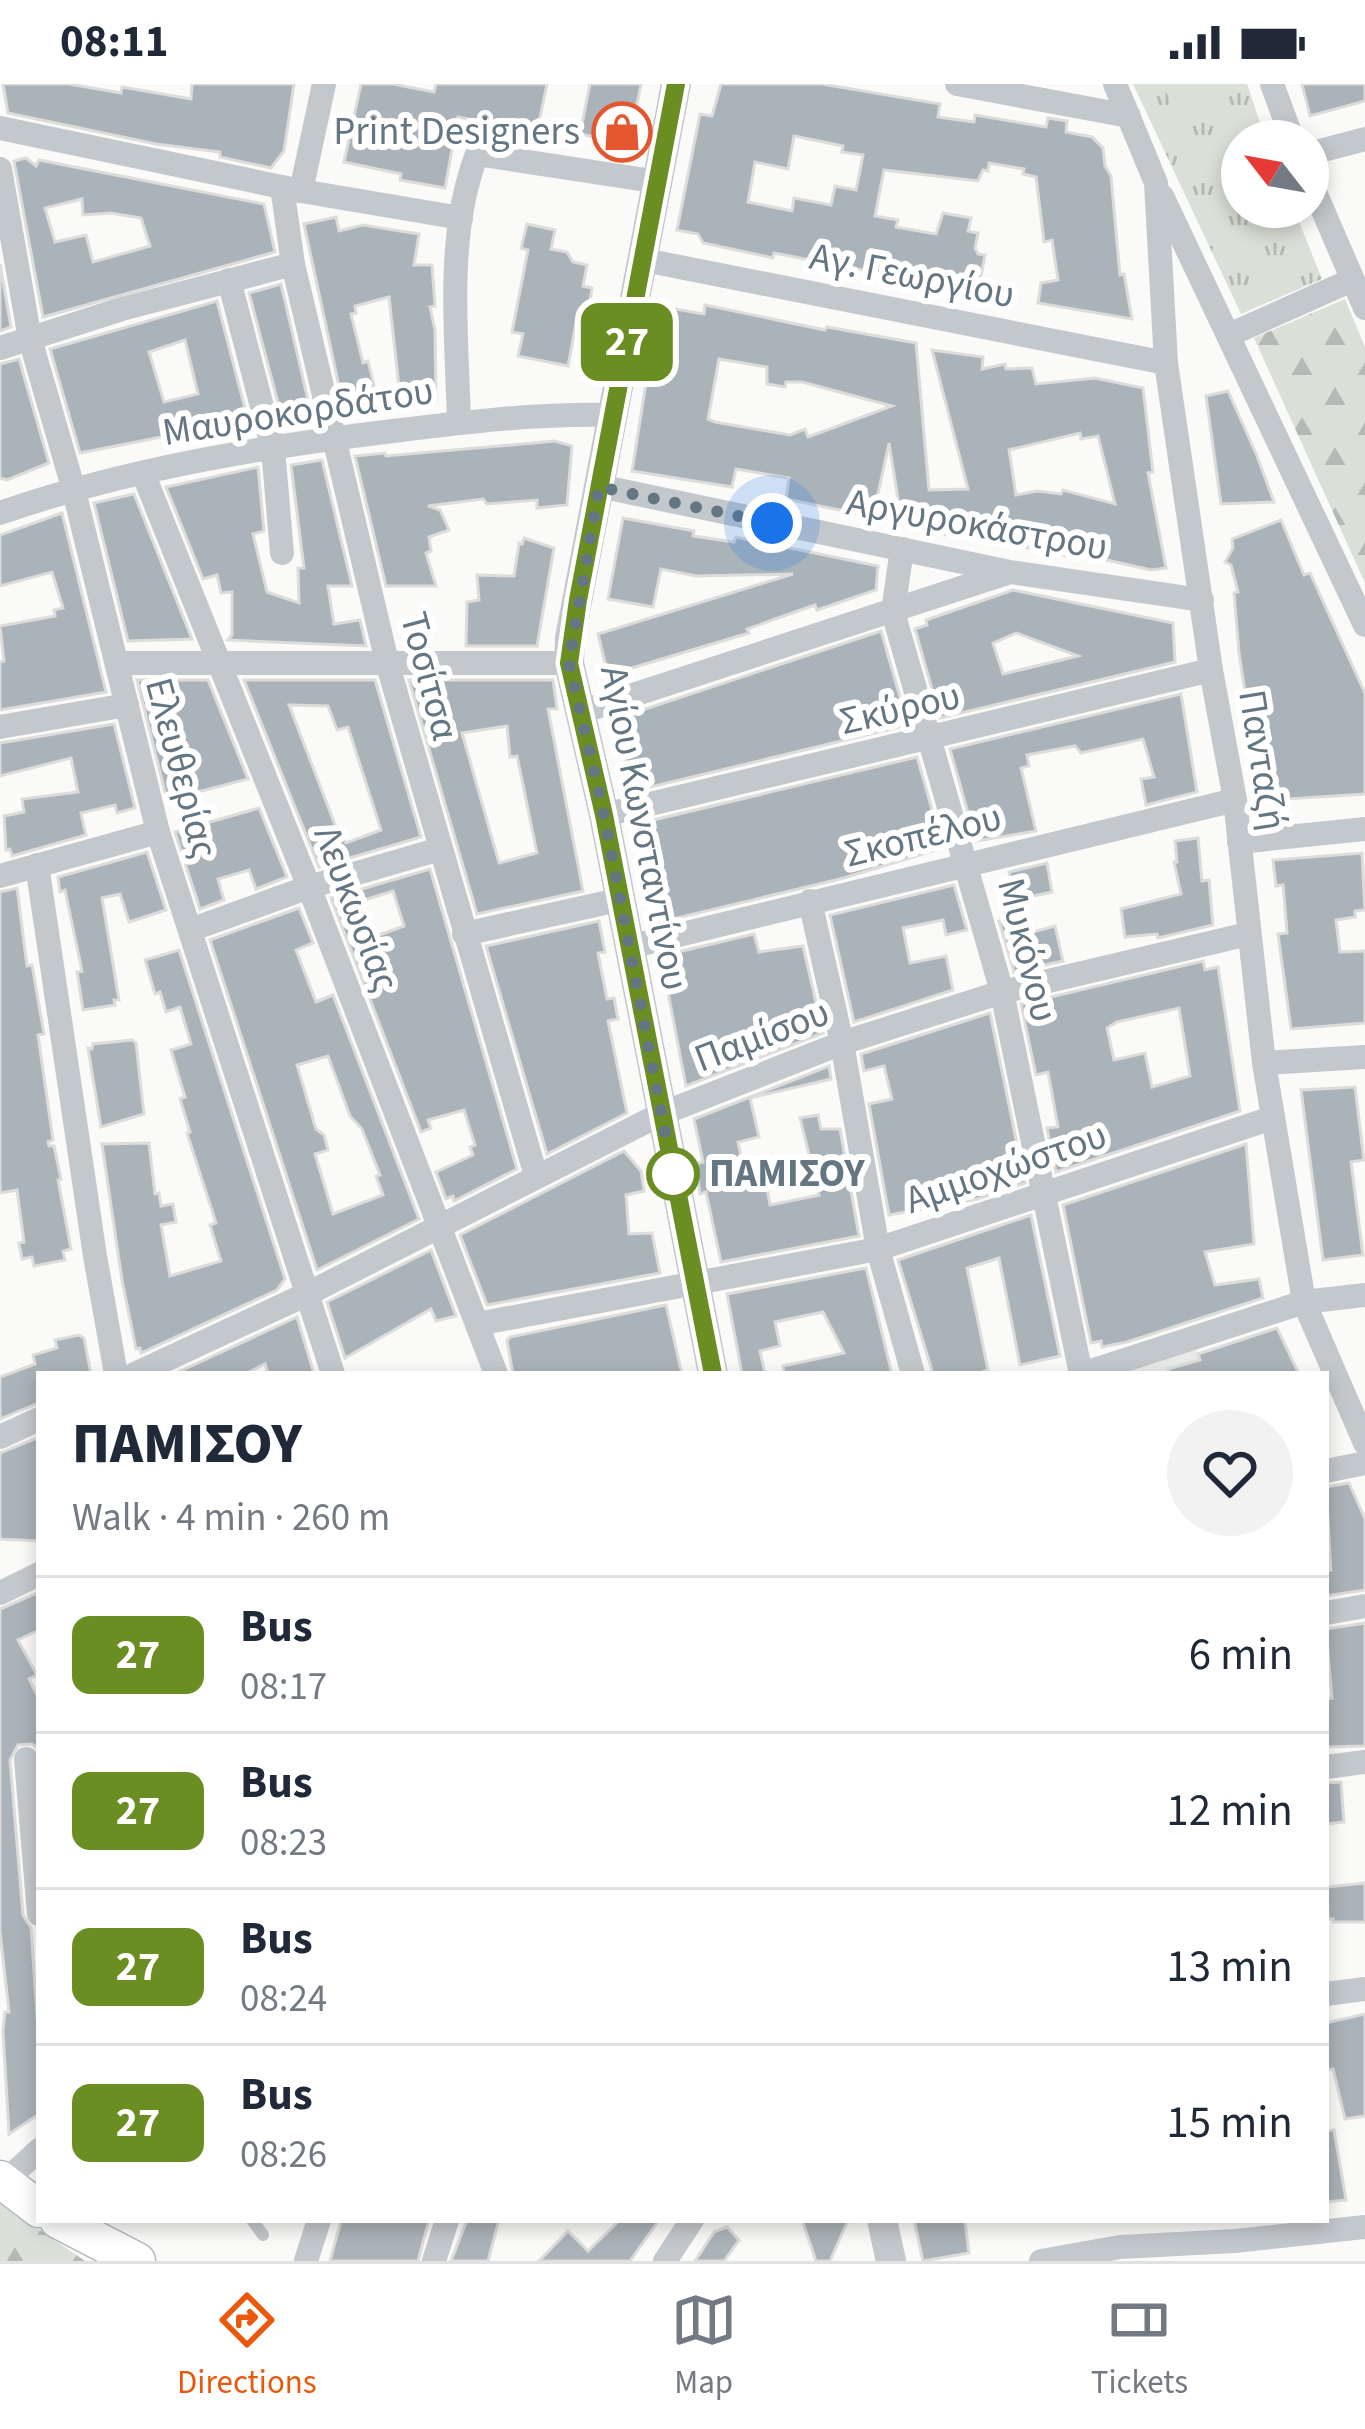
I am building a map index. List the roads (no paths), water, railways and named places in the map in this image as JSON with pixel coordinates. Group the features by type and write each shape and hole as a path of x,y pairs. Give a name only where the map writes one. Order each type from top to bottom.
{"main road":[{"path":"2,2181 36,2207"},
{"path":"64,2223 136,2261"}],"street":[{"path":"291,189 324,84"},
{"name":"Αγίου Κωνσταντίνου","path":"676,84 569,663 604,815 712,1371"},
{"path":"956,84 1129,116"},
{"name":"Πανταζή","path":"1115,84 1156,183 1166,363 1235,800 1272,1118 1304,1302 1365,1443"},
{"path":"1272,84 1285,120"},
{"path":"0,128 291,189 461,218"},
{"path":"1329,148 1365,139"},
{"path":"459,423 461,218 477,154 659,182"},
{"name":"Ελευθερίας","path":"0,169 30,340 73,487 158,832 332,1371"},
{"path":"1156,183 1365,625"},
{"name":"Τοσίτσα","path":"291,189 293,264 387,662 536,1177"},
{"path":"1329,226 1365,308"},
{"name":"Αγ. Γεωργίου","path":"644,260 1166,363"},
{"path":"0,348 293,264"},
{"path":"229,280 273,449 282,554"},
{"path":"1229,334 1352,280"},
{"path":"1163,321 1183,298 1209,301"},
{"name":"Μαυροκορδάτου","path":"0,513 73,487 333,438 459,423 612,415"},
{"name":"Λευκωσίας","path":"143,473 495,1371"},
{"name":"Αργυροκάστρου","path":"599,487 1010,572 1202,600"},
{"name":"Μυκόνου","path":"902,550 893,612 1003,992 1080,1371"},
{"path":"581,712 1010,572"},
{"path":"117,663 569,663"},
{"name":"Σκύρου","path":"604,815 1211,670"},
{"path":"0,727 127,705"},
{"name":"Σκοπέλου","path":"629,947 1235,800"},
{"path":"1239,842 1365,829"},
{"path":"0,876 158,832"},
{"path":"190,930 309,887 440,849"},
{"path":"37,865 115,1371"},
{"path":"464,934 618,900"},
{"path":"810,901 842,1043 878,1249 913,1371"},
{"name":"Παμίσου","path":"141,1371 307,1294 661,1114 842,1043 1003,992 1248,934"},
{"path":"1264,1063 1365,1058"},
{"name":"Αμμοχώστου","path":"477,1324 878,1249 1272,1118"},
{"path":"1090,1371 1304,1302 1365,1295"},
{"path":"0,1437 36,1420"},
{"path":"1329,1470 1365,1463"},
{"path":"0,1593 36,1575"},
{"path":"1329,1612 1365,1606"},
{"path":"0,1773 33,1756 36,1835"},
{"path":"1329,1767 1365,1762"},
{"path":"1329,1994 1365,1989"},
{"path":"2,2181 36,2153"},
{"path":"306,2261 318,2223"},
{"path":"434,2261 446,2223"},
{"path":"665,2261 690,2223"},
{"path":"884,2223 891,2261"},
{"path":"1041,2261 1120,2247 1365,2227"}],"lane":[{"path":"254,2223 263,2235"}],"place":[{"name":"Print Designers","path":"622,132"},
{"name":"ΠΑΜΙΣΟΥ","path":"673,1174"}]}
